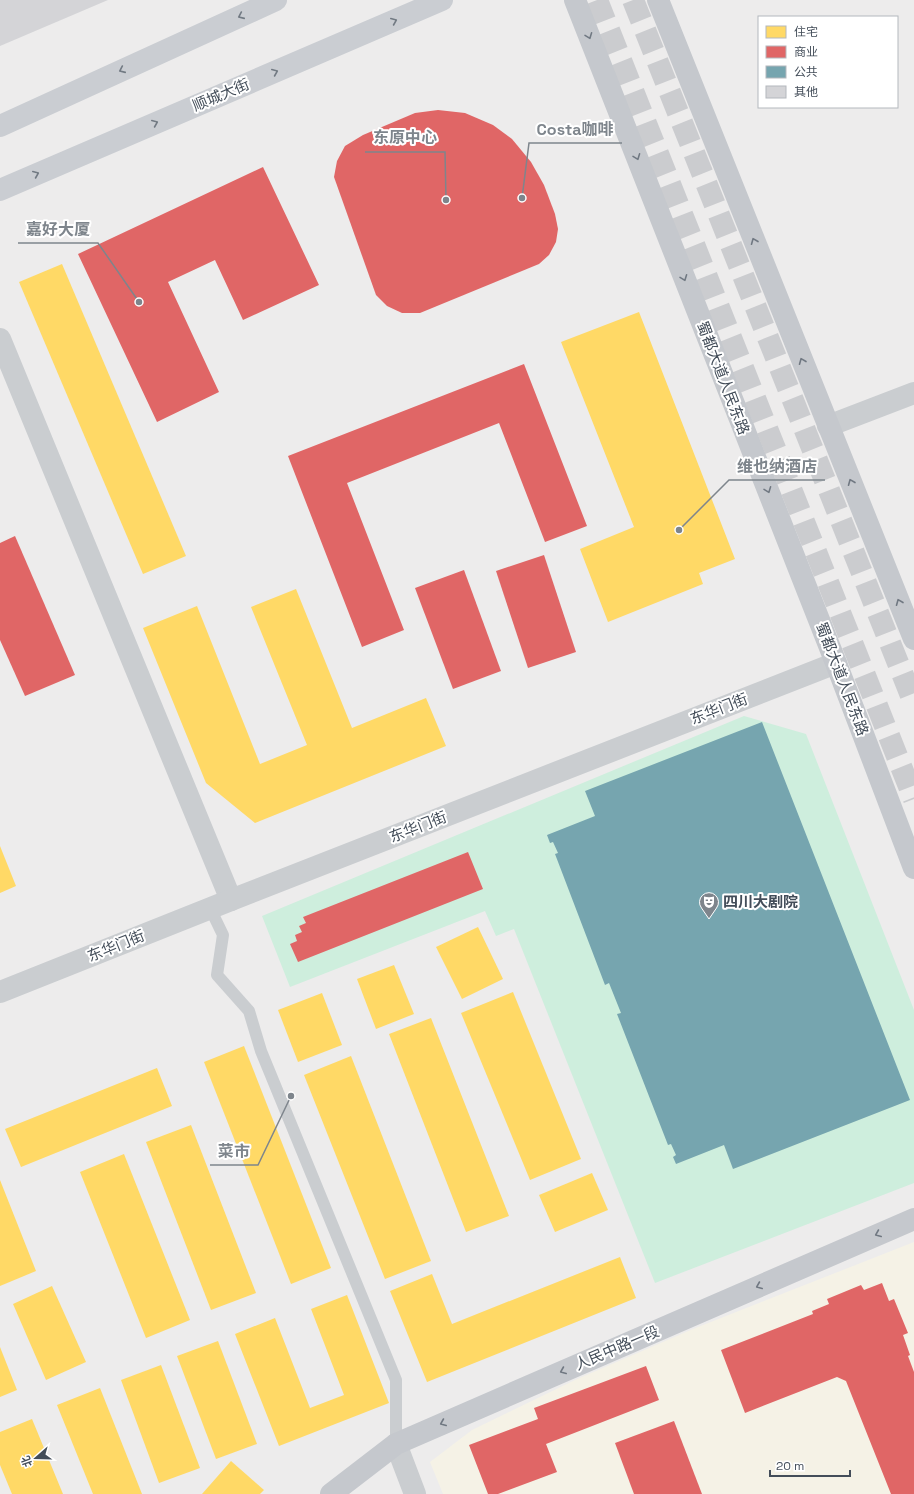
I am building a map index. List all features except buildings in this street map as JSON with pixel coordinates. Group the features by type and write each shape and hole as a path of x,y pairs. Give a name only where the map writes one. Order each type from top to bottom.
{"main road":[{"path":"0,126 276,0"},
{"name":"顺城大街","path":"0,190 442,0"},
{"name":"蜀都大道人民东路","path":"575,0 836,664 914,868"},
{"path":"658,0 914,638"},
{"name":"人民中路一段","path":"331,1494 396,1444 914,1219"}],"street":[{"path":"0,339 231,900"},
{"path":"828,426 914,393"},
{"name":"东华门街","path":"0,992 210,908 836,664"},
{"path":"396,1444 415,1494"}],"lane":[{"path":"210,908 223,935 217,975 249,1010 261,1051 396,1380 396,1444"}],"shaded area":[{"path":"914,1242 914,1494 443,1494 430,1462 472,1430 575,1380 693,1329"}],"green space":[{"path":"744,716 806,734 914,1010 914,1183 655,1283 514,929 496,936 485,911 290,987 262,916"}],"tunnel":[{"path":"597,0 914,799"},
{"path":"633,0 914,703"}],"place":[{"name":"Costa咖啡","path":"522,198"},
{"name":"东原中心","path":"446,200"},
{"name":"嘉好大厦","path":"139,302"},
{"name":"维也纳酒店","path":"679,530"},
{"name":"四川大剧院","path":"709,919"},
{"name":"菜市","path":"291,1096"}]}
